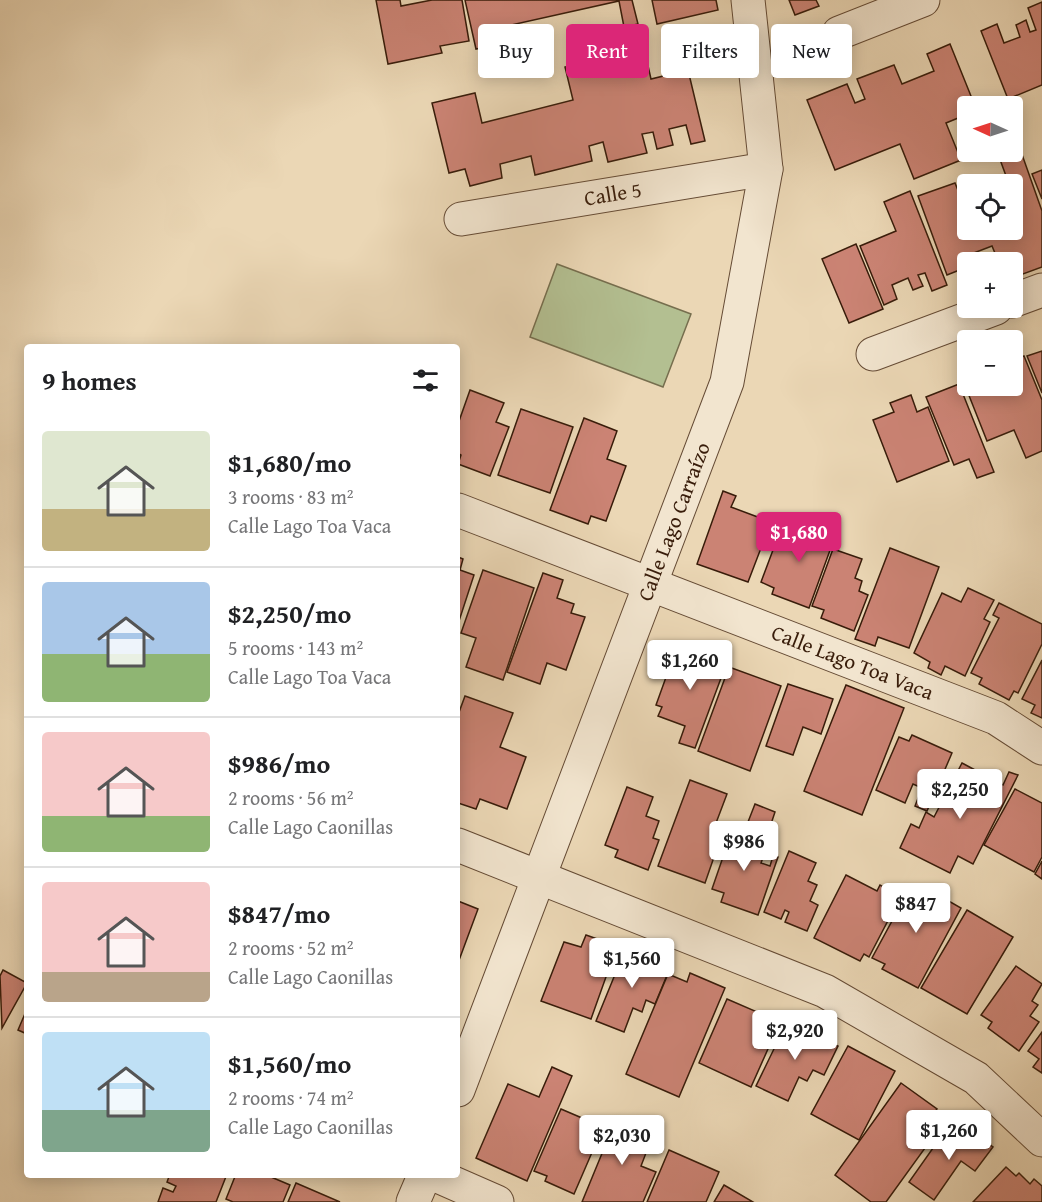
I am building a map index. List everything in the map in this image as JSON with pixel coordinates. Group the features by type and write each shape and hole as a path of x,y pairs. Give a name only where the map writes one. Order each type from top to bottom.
{"street":[{"name":"Calle Lago Carraízo","path":"460,1085 727,382 766,169 748,0"},
{"path":"852,28 923,0"},
{"name":"Calle 5","path":"461,219 766,169"},
{"path":"1023,297 1042,290"},
{"path":"873,354 969,318"},
{"name":"Calle Lago Toa Vaca","path":"460,511 996,718 1042,748"},
{"path":"460,846 825,991 976,1078 1042,1140"},
{"path":"413,1202 423,1178"},
{"path":"442,1178 497,1202"}],"green space":[{"path":"557,264 691,314 663,387 530,337"}],"building":[{"path":"376,0 400,0 401,6 432,0 462,0 469,41 440,46 442,53 388,64"},
{"path":"465,0 632,0 638,24 623,24 619,1 516,24 478,24 478,49 476,49"},
{"path":"652,0 716,0 718,10 657,24"},
{"path":"789,0 816,0 819,6 795,15"},
{"path":"1042,2 1042,85 1015,96 1007,96 981,31 997,24 1004,43 1020,37 1016,25 1026,20 1030,32 1036,30 1028,8"},
{"path":"950,44 971,96 957,96 957,118 946,123 957,150 957,162 914,179 900,144 835,170 807,100 847,84 855,103 865,99 857,79 894,65 902,84 934,71 927,54"},
{"path":"649,70 651,79 661,77 690,78 705,141 691,144 686,125 669,129 673,145 657,149 653,132 642,134 647,153 608,162 603,142 589,146 592,161 535,175 531,156 500,164 502,178 470,186 465,169 449,173 432,103 475,93 482,123 573,100 568,78 649,78"},
{"path":"1023,157 1042,211 1042,267 1023,274 1023,252 994,252 992,246 976,252 957,252 957,271 947,275 918,196 955,183 957,188 957,240 1023,240 1023,174 1005,174 1001,162 1023,162"},
{"path":"1042,170 1042,199 1032,174"},
{"path":"910,191 947,285 932,291 925,273 918,275 923,286 913,290 908,278 892,285 897,299 884,305 860,246 896,231 884,202"},
{"path":"856,244 883,309 849,323 822,259"},
{"path":"1042,351 1042,393 1027,356"},
{"path":"1023,356 1042,400 1042,451 1026,458 1014,430 987,441 969,396 1023,396"},
{"path":"957,385 957,396 964,396 994,472 977,478 969,459 954,465 926,397"},
{"path":"470,390 504,403 496,422 509,427 490,476 460,465 460,418"},
{"path":"911,395 917,412 928,407 949,461 897,482 873,420 894,412 890,403"},
{"path":"521,409 573,427 550,493 498,475"},
{"path":"584,418 617,431 607,459 626,466 606,521 591,516 588,524 550,510"},
{"path":"723,491 736,496 731,507 771,522 748,582 697,564"},
{"path":"813,522 837,531 809,608 772,594 774,588 761,582 782,526 807,536"},
{"path":"890,548 939,567 909,648 878,637 875,646 855,639"},
{"path":"833,549 862,559 855,578 862,581 859,591 868,595 854,631 821,618 824,610 812,606"},
{"path":"460,570 474,575 460,618"},
{"path":"483,570 534,588 503,680 466,667 476,638 461,633"},
{"path":"543,573 563,580 557,598 574,604 571,613 585,617 566,670 547,663 540,684 507,672"},
{"path":"968,588 994,600 984,619 990,622 965,676 945,666 941,675 928,668 930,662 914,653 942,593 961,602"},
{"path":"999,603 1042,624 1042,644 1018,693 1014,691 1009,700 979,684 982,678 971,673 999,618 993,615"},
{"path":"678,644 727,662 695,748 679,743 685,726 658,716 662,707 656,705"},
{"path":"1042,660 1042,718 1031,713 1035,705 1022,699"},
{"path":"729,667 781,686 750,771 698,751"},
{"path":"788,684 833,699 821,734 803,727 793,755 766,746"},
{"path":"846,685 904,708 862,815 804,791"},
{"path":"465,696 513,713 500,747 526,757 507,809 480,799 476,809 460,804 460,710"},
{"path":"912,735 952,753 927,811 915,806 922,788 913,784 905,803 876,790 899,737 909,741"},
{"path":"962,763 1003,785 1009,772 1018,775 973,864 958,856 950,873 900,848 911,824 919,828 926,812 934,817"},
{"path":"690,780 727,794 713,831 722,834 705,883 658,866"},
{"path":"627,787 653,797 646,816 659,821 653,838 659,840 648,870 615,857 618,850 605,845"},
{"path":"1015,789 1042,803 1042,857 1034,872 984,845"},
{"path":"755,804 775,812 769,830 748,822"},
{"path":"733,828 769,841 761,863 770,866 773,856 778,857 758,915 721,902 724,893 712,889"},
{"path":"789,851 816,863 808,881 817,885 810,901 818,905 807,931 785,922 789,912 785,910 781,919 764,912"},
{"path":"1042,861 1042,879 1035,874"},
{"path":"846,875 877,891 880,885 894,893 888,906 894,909 869,957 864,954 860,961 814,938"},
{"path":"919,884 961,908 918,988 882,969 885,964 872,958 899,908 894,905 904,885 915,891"},
{"path":"460,902 478,909 460,958"},
{"path":"967,910 1013,937 967,1014 921,988"},
{"path":"586,935 617,946 591,1019 541,1001 564,942 581,947"},
{"path":"625,950 670,968 655,1004 646,1000 642,1012 633,1008 624,1032 596,1021"},
{"path":"1016,966 1042,984 1032,1001 1038,1005 1030,1016 1039,1022 1019,1051 988,1028 992,1022 981,1015"},
{"path":"3,970 24,981 24,988 2,1028 0,976"},
{"path":"690,973 725,988 679,1097 626,1074 668,974 687,982"},
{"path":"727,999 780,1022 751,1087 699,1063"},
{"path":"24,1016 24,1033 18,1030"},
{"path":"787,1022 838,1046 824,1075 813,1070 807,1081 799,1077 788,1101 756,1086"},
{"path":"1042,1032 1042,1073 1033,1067 1039,1059 1028,1051"},
{"path":"848,1046 895,1071 859,1140 811,1114"},
{"path":"552,1067 572,1076 527,1181 476,1158 508,1084 539,1097"},
{"path":"901,1083 937,1109 922,1129 933,1137 886,1202 871,1202 835,1175"},
{"path":"561,1109 603,1127 574,1194 545,1181 547,1176 534,1171"},
{"path":"617,1117 654,1132 641,1166 656,1172 643,1202 582,1202"},
{"path":"967,1129 993,1147 975,1171 961,1161 934,1200 909,1182 945,1131 952,1135 955,1130 963,1135"},
{"path":"669,1150 719,1172 706,1202 647,1202"},
{"path":"1006,1167 1016,1176 1019,1173 1030,1184 1034,1179 1042,1186 1042,1202 973,1202"},
{"path":"168,1178 225,1178 216,1202 158,1202 163,1188 173,1192 176,1186 167,1182"},
{"path":"234,1178 273,1178 290,1185 283,1202 233,1202 226,1199"},
{"path":"296,1183 340,1202 288,1202"},
{"path":"724,1185 753,1202 714,1202"}]}
